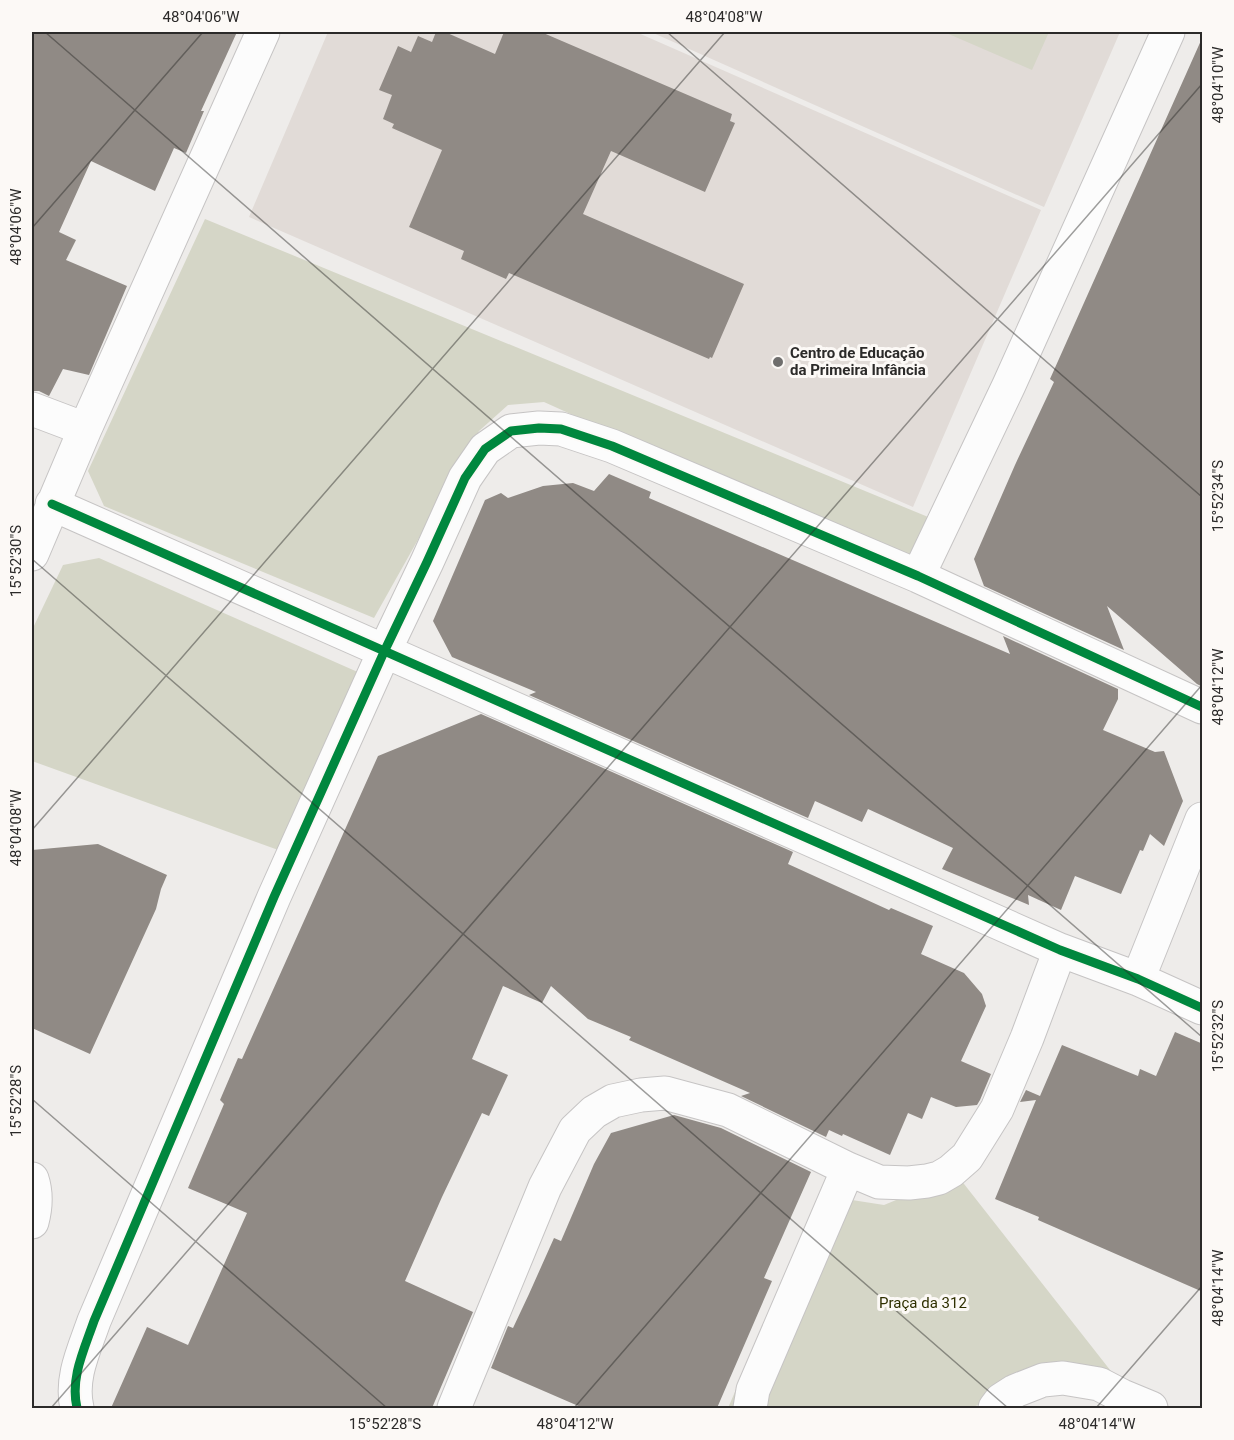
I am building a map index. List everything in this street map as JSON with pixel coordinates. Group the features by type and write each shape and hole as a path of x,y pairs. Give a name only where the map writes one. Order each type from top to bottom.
{"street":[{"path":"32,554 85,429 263,32"},
{"path":"918,576 1009,385 1168,32"},
{"path":"32,410 85,429"},
{"path":"77,1408 74,1383 94,1321 274,897 465,478 485,449 511,431 539,428 561,429 612,446 918,576 1203,707"},
{"path":"52,504 1060,950 1138,979 1203,1008"},
{"path":"1138,979 1203,819"},
{"path":"454,1408 545,1187 575,1130 594,1112 613,1101 665,1093 728,1110 879,1182 909,1183 939,1178 967,1157 997,1109 1060,950"},
{"path":"750,1408 753,1390 848,1169"},
{"path":"32,1179 36,1208 32,1222"},
{"path":"995,1408 1001,1400 1015,1391 1043,1380 1063,1378 1099,1384 1151,1408"}],"shaded area":[{"name":"Centro de Educação da Primeira Infância","path":"328,32 636,32 1041,210 913,507 249,217"},
{"path":"651,32 1120,32 1044,207"}],"green space":[{"path":"944,32 1049,32 1032,70"},
{"path":"205,219 933,519 907,559 704,474 544,402 508,405 479,431 374,618 104,506 88,471"},
{"path":"99,558 369,677 281,851 32,761 32,630 63,565"},
{"name":"Praça da 312","path":"957,1175 1114,1375 1050,1374 971,1408 728,1408 820,1195 884,1205"}],"building":[{"path":"32,32 237,32 201,111 204,111 186,153 174,148 155,191 91,161 59,232 76,240 66,260 127,286 89,375 63,369 49,396 39,391 32,391"},
{"path":"436,32 445,32 495,54 504,32 541,32 732,114 730,121 735,123 705,192 611,151 583,214 744,284 712,358 709,359 509,273 506,279 461,259 464,251 409,227 442,150 392,128 394,124 383,119 392,95 379,90 398,46 411,52 418,36 432,42"},
{"path":"1203,36 1203,687 1107,606 1124,650 984,586 974,559 1054,382 1050,379"},
{"path":"609,474 651,492 649,498 1010,654 1003,636 1118,689 1118,699 1103,730 1155,752 1164,751 1183,801 1164,846 1150,834 1143,851 1140,850 1121,894 1075,876 1061,910 1028,895 1029,905 942,869 953,848 868,809 862,822 815,801 808,818 529,695 536,692 452,657 433,621 485,500 501,493 508,498 543,486 573,483 594,491"},
{"path":"481,714 793,852 788,864 889,910 891,908 933,926 921,954 964,973 982,994 986,1006 961,1061 991,1074 980,1100 977,1105 956,1107 931,1097 922,1119 908,1113 890,1155 829,1130 826,1137 741,1096 750,1093 629,1040 631,1037 588,1019 551,986 542,1003 503,986 472,1059 508,1075 489,1116 482,1113 405,1281 473,1312 432,1408 111,1408 147,1327 188,1345 247,1213 188,1188 224,1104 220,1100 238,1058 242,1059 378,756"},
{"path":"98,844 167,875 156,909 90,1054 32,1028 32,850"},
{"path":"1175,1032 1203,1044 1203,1292 995,1199 1036,1100 1020,1102 1026,1090 1040,1096 1062,1045 1138,1076 1140,1069 1156,1076"},
{"path":"674,1115 721,1128 811,1172 764,1278 772,1281 717,1408 583,1408 491,1368 508,1326 513,1328 554,1238 561,1241 594,1164 611,1133"}],"cycle path":[{"path":"77,1408 75,1397 77,1375 82,1353 94,1321 274,897 465,478 485,449 511,431 539,428 561,429 612,446 918,576 1202,707"},
{"path":"52,504 1060,950 1138,979 1202,1008"}],"place":[{"name":"Centro de Educação da Primeira Infância","path":"778,362"}]}
